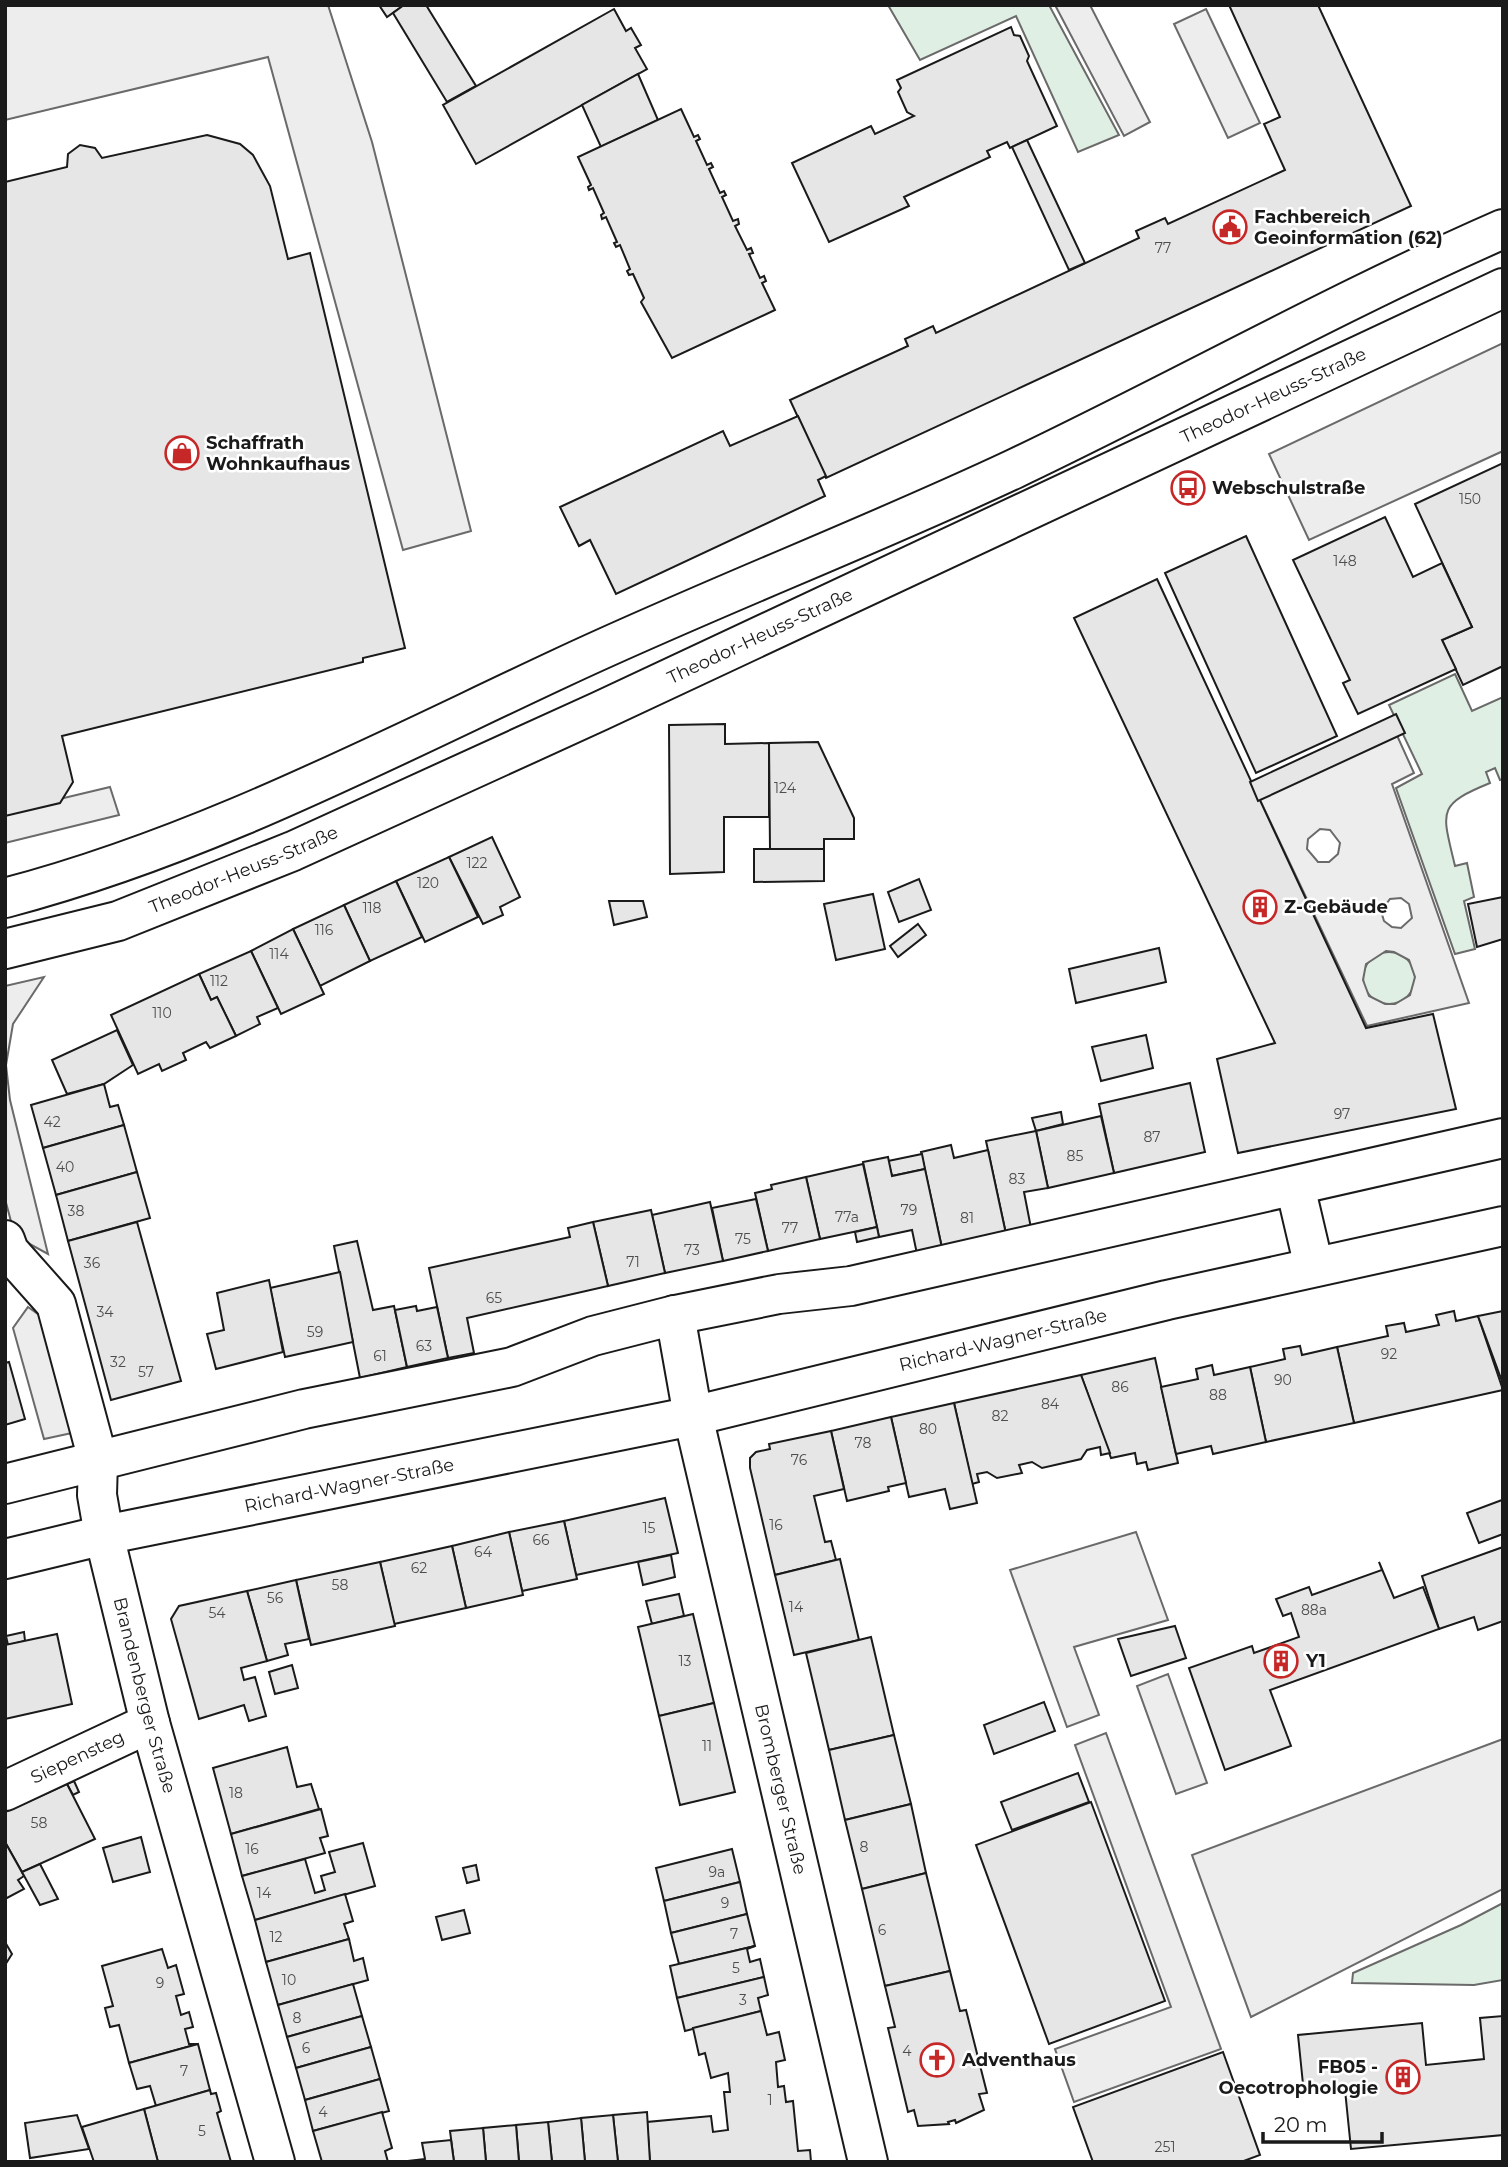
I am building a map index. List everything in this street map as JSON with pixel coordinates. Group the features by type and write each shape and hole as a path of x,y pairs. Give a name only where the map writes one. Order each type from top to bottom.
{"street":[{"path":"7,898 127,861 287,797 668,619 1012,470 1380,286 1503,229"},
{"name":"Theodor-Heuss-Straße","path":"5,949 117,921 293,851 611,706 1503,288"},
{"path":"5,1484 304,1409 512,1367 593,1336 675,1315 779,1294 851,1286 1503,1138"},
{"path":"1295,1186 1314,1268"},
{"name":"Richard-Wagner-Straße","path":"5,1559 104,1535 693,1416 1167,1300 1503,1226"},
{"name":"Brandenberger Straße","path":"5,1240 9,1251 55,1304 98,1460 97,1495 104,1535 150,1723 275,2162"},
{"path":"675,1315 693,1416"},
{"name":"Bromberger Straße","path":"693,1416 868,2162"},
{"name":"Siepensteg","path":"5,1791 150,1723"}],"green space":[{"path":"888,5 1049,5 1119,135 1078,152 1016,16 920,60"},
{"path":"1455,674 1472,711 1503,697 1503,779 1500,780 1495,768 1486,772 1490,783 1460,798 1447,812 1447,833 1455,866 1467,863 1474,897 1464,901 1475,949 1455,954 1396,788 1422,774 1389,705"},
{"path":"1389,952 1408,959 1415,978 1408,997 1389,1004 1370,997 1363,978 1370,959"},
{"path":"1503,1903 1503,1980 1474,1985 1352,1983 1353,1973 1461,1925"}],"shaded area":[{"path":"5,5 328,5 372,142 471,531 403,550 268,57 5,120"},
{"path":"1055,5 1090,5 1150,122 1124,136"},
{"path":"1206,9 1260,123 1228,138 1174,24"},
{"path":"1503,343 1503,451 1309,540 1269,454"},
{"path":"1390,720 1414,773 1392,784 1469,1003 1367,1026 1252,783","holes":["1320,829 1330,830 1340,843 1338,854 1329,862 1318,862 1307,849 1308,839","1401,898 1409,904 1412,918 1401,928 1392,927 1384,921 1381,911 1390,899","1386,951 1409,960 1415,977 1410,995 1395,1004 1385,1004 1369,996 1363,980 1366,964"]},
{"path":"110,787 119,815 5,843 5,812"},
{"path":"44,977 13,1024 6,1065 10,1100 48,1254 15,1236 5,1199 5,986"},
{"path":"28,1307 42,1317 72,1433 44,1439 13,1328"},
{"path":"1136,1532 1168,1620 1074,1647 1099,1715 1067,1727 1010,1570"},
{"path":"1168,1674 1207,1783 1176,1794 1137,1686"},
{"path":"1106,1733 1221,2049 1074,2102 1055,2049 1171,2007 1075,1745"},
{"path":"1503,1739 1503,1889 1251,2017 1192,1855"}],"building":[{"path":"379,5 404,5 387,17"},
{"path":"404,5 426,5 476,86 447,102 393,13"},
{"path":"1229,5 1318,5 1411,206 826,478 790,400 908,346 905,339 933,326 936,333 1139,238 1136,231 1165,218 1168,224 1285,170 1264,124 1280,117"},
{"path":"614,9 626,31 631,28 641,45 635,48 647,69 476,164 443,105"},
{"path":"1011,27 1014,35 1020,36 1029,56 1027,61 1057,126 1010,148 1007,142 987,151 990,157 904,197 909,206 829,242 792,163 871,126 875,134 914,116 907,112 898,92 901,88 897,80"},
{"path":"638,74 658,120 601,147 582,105"},
{"path":"681,109 694,137 698,135 700,139 696,141 707,165 711,163 713,167 709,169 720,193 724,191 726,195 722,197 733,221 738,219 739,224 735,226 747,250 751,248 753,253 749,254 760,278 764,276 766,281 762,283 775,310 672,358 641,302 644,298 633,274 629,275 627,271 630,269 620,245 616,247 614,243 617,242 606,217 602,219 601,215 604,213 593,188 589,190 591,185 578,157"},
{"name":"Schaffrath Wohnkaufhaus","path":"207,135 240,144 253,155 270,186 288,259 310,253 405,648 363,658 363,662 62,736 73,782 60,803 5,816 5,182 67,167 68,154 80,145 95,148 102,158"},
{"path":"1027,140 1085,263 1069,270 1012,147"},
{"path":"798,416 826,476 818,480 825,496 616,594 590,540 579,546 560,507 723,431 730,446"},
{"path":"1503,463 1503,666 1463,685 1442,640 1472,627 1415,504"},
{"path":"1385,517 1413,577 1442,563 1472,627 1442,640 1456,669 1358,714 1343,683 1350,680 1293,560"},
{"path":"1246,536 1337,736 1256,773 1165,573"},
{"name":"Z-Gebäude","path":"1157,579 1366,1028 1433,1014 1456,1109 1238,1153 1217,1059 1275,1043 1074,618"},
{"path":"1396,714 1405,733 1258,801 1250,782"},
{"path":"725,724 725,744 769,743 769,817 724,817 724,872 670,874 669,725"},
{"path":"818,742 854,818 854,839 824,839 824,849 770,849 769,743"},
{"path":"492,837 520,897 500,907 503,915 483,924 449,857"},
{"path":"754,849 824,849 824,881 754,882"},
{"path":"449,857 478,917 425,942 396,881"},
{"path":"919,879 931,910 899,922 888,892"},
{"path":"396,881 422,937 370,961 344,905"},
{"path":"873,894 885,949 836,960 824,904"},
{"path":"1503,897 1503,939 1477,947 1468,904"},
{"path":"609,901 643,901 647,917 614,925"},
{"path":"344,905 370,961 320,986 293,929"},
{"path":"918,924 926,935 898,957 890,946"},
{"path":"293,929 324,994 281,1014 251,951"},
{"path":"1159,948 1166,982 1076,1003 1069,969"},
{"path":"251,951 278,1008 257,1017 260,1024 236,1036 217,997 211,1000 199,974"},
{"path":"199,974 211,1000 217,997 236,1036 210,1048 206,1042 183,1053 186,1060 162,1071 159,1064 138,1074 111,1015"},
{"path":"117,1030 133,1065 104,1084 67,1094 52,1060"},
{"path":"1146,1035 1153,1068 1101,1081 1092,1047"},
{"path":"1190,1083 1205,1152 1114,1173 1099,1104"},
{"path":"104,1084 110,1107 118,1105 124,1125 43,1148 31,1105"},
{"path":"1061,1112 1063,1124 1036,1131 1032,1118"},
{"path":"1101,1116 1114,1173 1048,1188 1036,1131"},
{"path":"124,1125 137,1172 56,1195 43,1148"},
{"path":"1036,1131 1048,1188 1024,1192 1031,1228 1006,1234 986,1141"},
{"path":"951,1145 954,1158 988,1150 1006,1234 942,1248 921,1152"},
{"path":"922,1154 925,1169 892,1176 888,1161"},
{"path":"888,1157 892,1176 925,1169 942,1248 917,1254 912,1230 879,1237 863,1162"},
{"path":"863,1164 877,1227 820,1239 806,1177"},
{"path":"137,1172 150,1218 68,1241 56,1195"},
{"path":"806,1177 820,1239 768,1251 755,1193 772,1189 771,1185"},
{"path":"756,1199 768,1251 723,1261 712,1208"},
{"path":"710,1202 723,1261 665,1273 652,1215"},
{"path":"651,1210 665,1273 608,1286 593,1222"},
{"path":"137,1222 181,1381 111,1400 68,1241"},
{"path":"593,1222 608,1286 467,1318 474,1353 448,1358 429,1268 570,1237 568,1228"},
{"path":"877,1227 879,1237 857,1242 855,1232"},
{"path":"357,1241 373,1310 394,1306 407,1367 360,1378 334,1246"},
{"path":"340,1272 353,1342 285,1357 270,1288"},
{"path":"269,1280 283,1352 216,1369 207,1334 224,1330 217,1293"},
{"path":"416,1306 417,1311 437,1307 448,1358 407,1367 395,1310"},
{"path":"1454,1311 1456,1321 1478,1316 1503,1390 1354,1423 1337,1347 1388,1336 1386,1326 1404,1323 1406,1332 1439,1325 1436,1315"},
{"path":"1503,1311 1503,1384 1478,1316"},
{"path":"1300,1346 1302,1355 1337,1347 1354,1423 1266,1442 1250,1367 1285,1359 1283,1349"},
{"path":"1155,1358 1178,1463 1148,1470 1146,1462 1137,1464 1135,1453 1111,1458 1081,1375"},
{"path":"9,1362 25,1419 5,1425 5,1363"},
{"path":"1212,1365 1214,1375 1250,1367 1266,1442 1213,1454 1211,1446 1176,1454 1161,1387 1198,1379 1196,1369"},
{"path":"1081,1375 1110,1453 1101,1455 1100,1447 1087,1450 1081,1459 1042,1468 1032,1462 1019,1465 1022,1473 997,1478 987,1472 977,1474 979,1482 972,1484 954,1403"},
{"path":"954,1403 977,1503 950,1509 945,1489 909,1497 891,1417"},
{"path":"891,1417 906,1483 888,1487 889,1491 847,1501 831,1431"},
{"path":"831,1431 844,1489 814,1496 825,1542 831,1541 836,1560 775,1575 750,1458 756,1452 770,1449 769,1444"},
{"path":"665,1498 678,1553 576,1575 564,1521"},
{"path":"1502,1500 1503,1534 1479,1543 1467,1513"},
{"path":"564,1521 577,1579 522,1591 509,1532"},
{"path":"509,1532 523,1595 466,1608 452,1546"},
{"path":"452,1546 466,1608 394,1624 380,1562"},
{"path":"1503,1547 1503,1621 1478,1630 1474,1617 1439,1629 1422,1576"},
{"path":"671,1555 675,1577 643,1585 638,1562"},
{"path":"840,1559 859,1640 794,1655 775,1575"},
{"path":"380,1562 395,1626 311,1645 296,1580"},
{"name":"Y1","path":"1379,1562 1394,1598 1423,1587 1439,1629 1270,1690 1291,1746 1225,1770 1189,1668 1252,1646 1254,1653 1299,1637 1291,1613 1283,1616 1276,1599 1309,1587 1312,1595 1382,1570"},
{"path":"296,1580 309,1639 285,1644 288,1655 267,1661 247,1591"},
{"path":"247,1591 267,1661 241,1668 244,1680 255,1677 266,1716 249,1721 244,1705 199,1719 171,1619 179,1606"},
{"path":"679,1594 684,1616 652,1624 646,1601"},
{"path":"693,1614 714,1703 659,1716 638,1627"},
{"path":"1175,1626 1186,1658 1131,1676 1118,1639"},
{"path":"24,1632 25,1641 8,1645 6,1636"},
{"path":"57,1634 72,1704 5,1719 5,1645"},
{"path":"871,1637 894,1735 829,1750 806,1653"},
{"path":"292,1665 298,1688 275,1694 269,1672"},
{"path":"1044,1702 1055,1731 994,1754 984,1725"},
{"path":"714,1703 735,1792 680,1805 659,1716"},
{"path":"894,1735 911,1804 845,1820 829,1750"},
{"path":"287,1747 297,1787 311,1784 319,1809 231,1834 213,1768"},
{"path":"1078,1773 1089,1802 1012,1830 1001,1802"},
{"path":"74,1781 79,1792 73,1795 67,1784"},
{"path":"67,1784 95,1839 22,1872 5,1842 5,1812"},
{"path":"1091,1802 1165,2001 1049,2044 976,1845"},
{"path":"911,1804 926,1873 862,1889 845,1820"},
{"path":"321,1809 328,1836 320,1838 325,1853 242,1876 231,1834"},
{"path":"141,1837 150,1872 113,1882 103,1848"},
{"path":"5,1842 24,1876 18,1880 24,1889 5,1899"},
{"path":"363,1843 375,1886 255,1920 242,1876 305,1859 315,1893 325,1890 321,1876 335,1872 329,1852"},
{"path":"732,1849 740,1882 664,1901 656,1868"},
{"path":"40,1864 58,1899 40,1905 22,1872"},
{"path":"476,1865 479,1880 467,1883 463,1868"},
{"path":"926,1873 950,1971 885,1986 862,1889"},
{"path":"740,1882 747,1914 671,1933 664,1901"},
{"path":"345,1894 353,1921 344,1924 349,1939 266,1962 255,1920"},
{"path":"464,1910 470,1933 442,1940 436,1917"},
{"path":"747,1914 755,1946 679,1964 671,1933"},
{"path":"349,1939 354,1961 363,1958 368,1980 278,2005 266,1962"},
{"path":"5,1942 12,1954 5,1965"},
{"path":"755,1946 747,1949 750,1962 760,1959 764,1977 677,1998 670,1966"},
{"path":"162,1949 168,1968 176,1965 184,1994 176,1996 181,2015 189,2012 193,2027 185,2029 189,2044 198,2044 129,2063 119,2025 110,2027 105,2008 113,2006 102,1966"},
{"name":"Adventhaus","path":"950,1971 960,2011 966,2010 987,2093 979,2094 984,2110 956,2123 955,2120 948,2122 949,2124 918,2126 914,2110 908,2112 888,2028 895,2027 885,1986"},
{"path":"764,1977 768,1995 758,1998 761,2011 685,2031 677,1998"},
{"path":"353,1984 362,2016 287,2037 278,2005"},
{"path":"761,2011 767,2035 779,2032 785,2060 776,2062 778,2087 784,2086 786,2102 793,2101 798,2151 810,2150 811,2162 650,2162 647,2122 711,2116 713,2132 728,2130 724,2092 730,2092 728,2073 711,2078 705,2053 699,2055 693,2028"},
{"path":"362,2016 371,2047 296,2068 287,2037"},
{"name":"FB05 - Oecotrophologie","path":"1503,2016 1503,2135 1351,2149 1345,2090 1304,2094 1298,2035 1422,2023 1426,2065 1484,2059 1480,2018"},
{"path":"198,2044 210,2090 156,2106 150,2086 137,2089 129,2063"},
{"path":"371,2047 380,2079 305,2100 296,2068"},
{"path":"1223,2052 1260,2155 1241,2162 1093,2162 1073,2107"},
{"path":"380,2079 389,2111 313,2131 305,2100"},
{"path":"210,2090 211,2094 216,2093 221,2111 217,2113 231,2162 158,2162 144,2109"},
{"path":"144,2109 158,2162 94,2162 82,2127"},
{"path":"382,2112 392,2148 385,2151 388,2162 322,2162 313,2131"},
{"path":"647,2112 650,2162 618,2162 613,2115"},
{"path":"77,2115 89,2149 30,2158 25,2123"},
{"path":"613,2115 618,2162 585,2162 581,2118"},
{"path":"581,2118 585,2162 552,2162 548,2122"},
{"path":"548,2122 552,2162 519,2162 516,2125"},
{"path":"516,2125 519,2162 486,2162 483,2128"},
{"path":"483,2128 486,2162 454,2162 450,2131"},
{"path":"451,2140 454,2162 399,2162 425,2159 422,2143"}],"place":[{"name":"Fachbereich Geoinformation (62)","path":"1230,227"},
{"name":"Schaffrath Wohnkaufhaus","path":"182,453"},
{"name":"Webschulstraße","path":"1188,488"},
{"name":"Z-Gebäude","path":"1260,907"},
{"name":"Y1","path":"1281,1661"},
{"name":"Adventhaus","path":"937,2060"},
{"name":"FB05 - Oecotrophologie","path":"1403,2077"}]}
